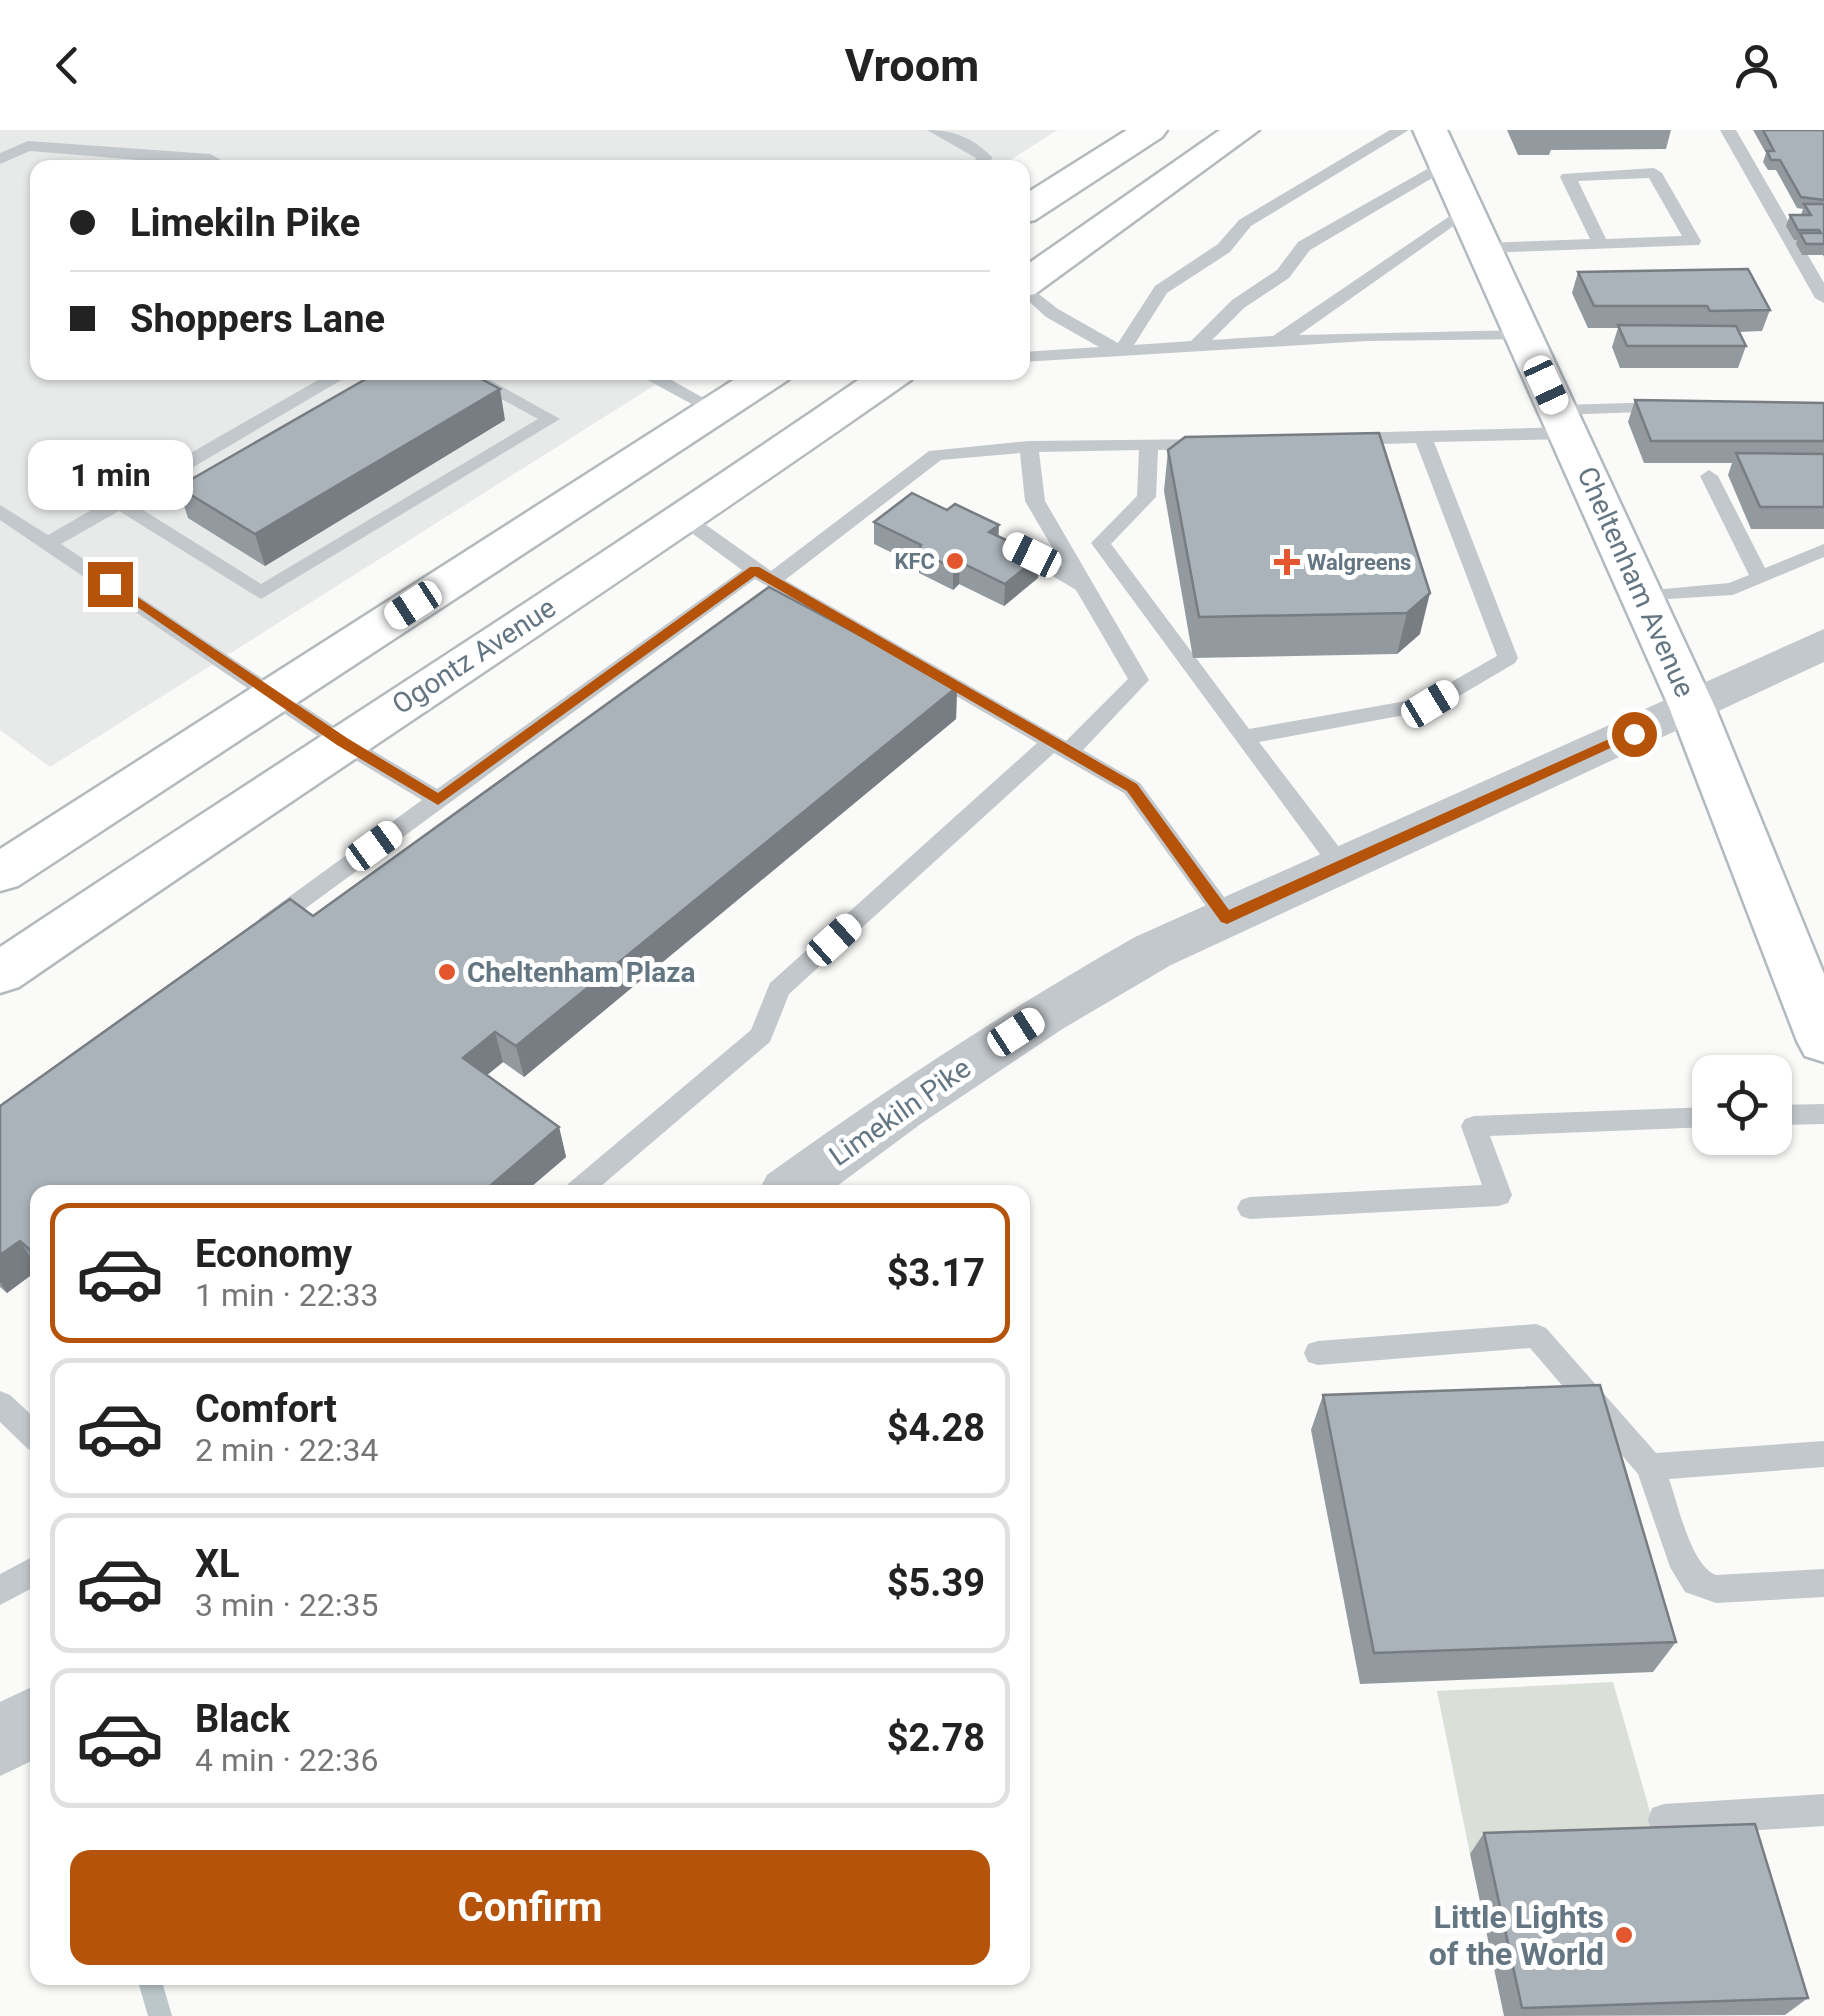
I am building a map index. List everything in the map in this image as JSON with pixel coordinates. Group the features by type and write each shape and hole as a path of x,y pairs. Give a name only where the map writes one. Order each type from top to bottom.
{"main road":[{"path":"1030,207 1150,130"},
{"path":"1030,281 1242,130"},
{"name":"Cheltenham Avenue","path":"1430,130 1692,708 1824,1041"},
{"path":"0,874 762,380"},
{"name":"Ogontz Avenue","path":"0,973 342,742 685,519 886,380"}],"street":[{"name":"Limekiln Pike","path":"797,1185 902,1107 1044,1014 1153,952 1692,708 1824,644"},
{"path":"0,1741 30,1723"}],"lane":[{"path":"935,130 966,142 983,160"},
{"path":"1120,352 1162,290 1224,248 1245,223 1400,130"},
{"path":"1728,130 1824,298"},
{"path":"0,146 212,160"},
{"path":"0,159 28,146"},
{"path":"1197,345 1238,304 1283,274 1304,246 1445,164"},
{"path":"1484,248 1600,244 1692,240 1654,173 1568,178 1600,244"},
{"path":"1278,340 1372,279 1466,210"},
{"path":"1030,293 1052,313 1120,352"},
{"path":"1030,358 1278,340 1523,335"},
{"path":"48,543 332,380"},
{"path":"120,502 261,593 550,419 476,380"},
{"path":"658,380 716,410"},
{"path":"1325,440 1423,437 1692,407"},
{"path":"1244,737 1430,704 1508,658 1423,437"},
{"path":"246,939 438,800 763,576 901,492 936,455 1228,442"},
{"path":"1149,444 1146,497 1101,543 1342,866"},
{"path":"585,1185 761,1035 779,989 1139,680 1034,501 1029,448"},
{"path":"1708,476 1760,577"},
{"path":"0,511 342,742 438,800"},
{"path":"685,519 763,576 1132,788 1227,918"},
{"path":"997,538 1084,587"},
{"path":"1642,597 1733,588 1824,550"},
{"path":"1792,1114 1824,1114"},
{"path":"1250,1208 1499,1195 1474,1126 1692,1118"},
{"path":"1318,1353 1536,1336 1650,1467 1686,1567 1696,1582 1716,1589 1824,1583"},
{"path":"0,1404 30,1432"},
{"path":"1650,1467 1824,1454"},
{"path":"0,1591 30,1573"},
{"path":"1664,1820 1824,1810"}],"shaded area":[{"path":"0,130 1057,130 1010,160 30,160 30,380 663,380 50,767 0,730"},
{"path":"1613,1682 1660,1847 1470,1854 1437,1691"}],"building":[{"path":"1763,130 1824,130 1824,200 1801,197 1780,160 1771,160 1767,151 1774,151"},
{"path":"1804,204 1824,204 1824,244 1806,244 1800,233 1821,233 1798,230 1790,215 1811,215"},
{"path":"1748,269 1770,310 1594,306 1578,272"},
{"path":"1618,325 1736,326 1746,346 1627,346"},
{"path":"364,380 483,380 500,389 255,534 178,487"},
{"path":"1635,400 1824,403 1824,441 1651,441"},
{"name":"Walgreens","path":"1379,433 1430,593 1407,613 1199,617 1168,450 1185,437"},
{"path":"1736,453 1824,454 1824,507 1760,507"},
{"path":"912,493 947,510 955,504 999,525 989,532 1040,556 1005,584 960,562 953,568 919,551 921,545 874,522"},
{"name":"Cheltenham Plaza","path":"769,587 957,687 516,1046 495,1032 463,1058 559,1127 491,1185 30,1185 30,1250 20,1241 0,1255 0,1106 290,899 313,916"},
{"path":"1600,1385 1676,1642 1374,1653 1323,1395"},
{"name":"Little Lights of the World","path":"1755,1824 1808,1998 1522,2008 1484,1833"}],"waterway":[{"path":"151,1985 160,2016"}],"place":[{"name":"KFC","path":"955,561"},
{"name":"Walgreens","path":"1287,562"},
{"name":"Cheltenham Plaza","path":"447,972"},
{"name":"Little Lights of the World","path":"1624,1935"}],"route":[{"path":"110,584 342,742 438,800 755,570 1132,788 1227,918 1634,734"}]}
